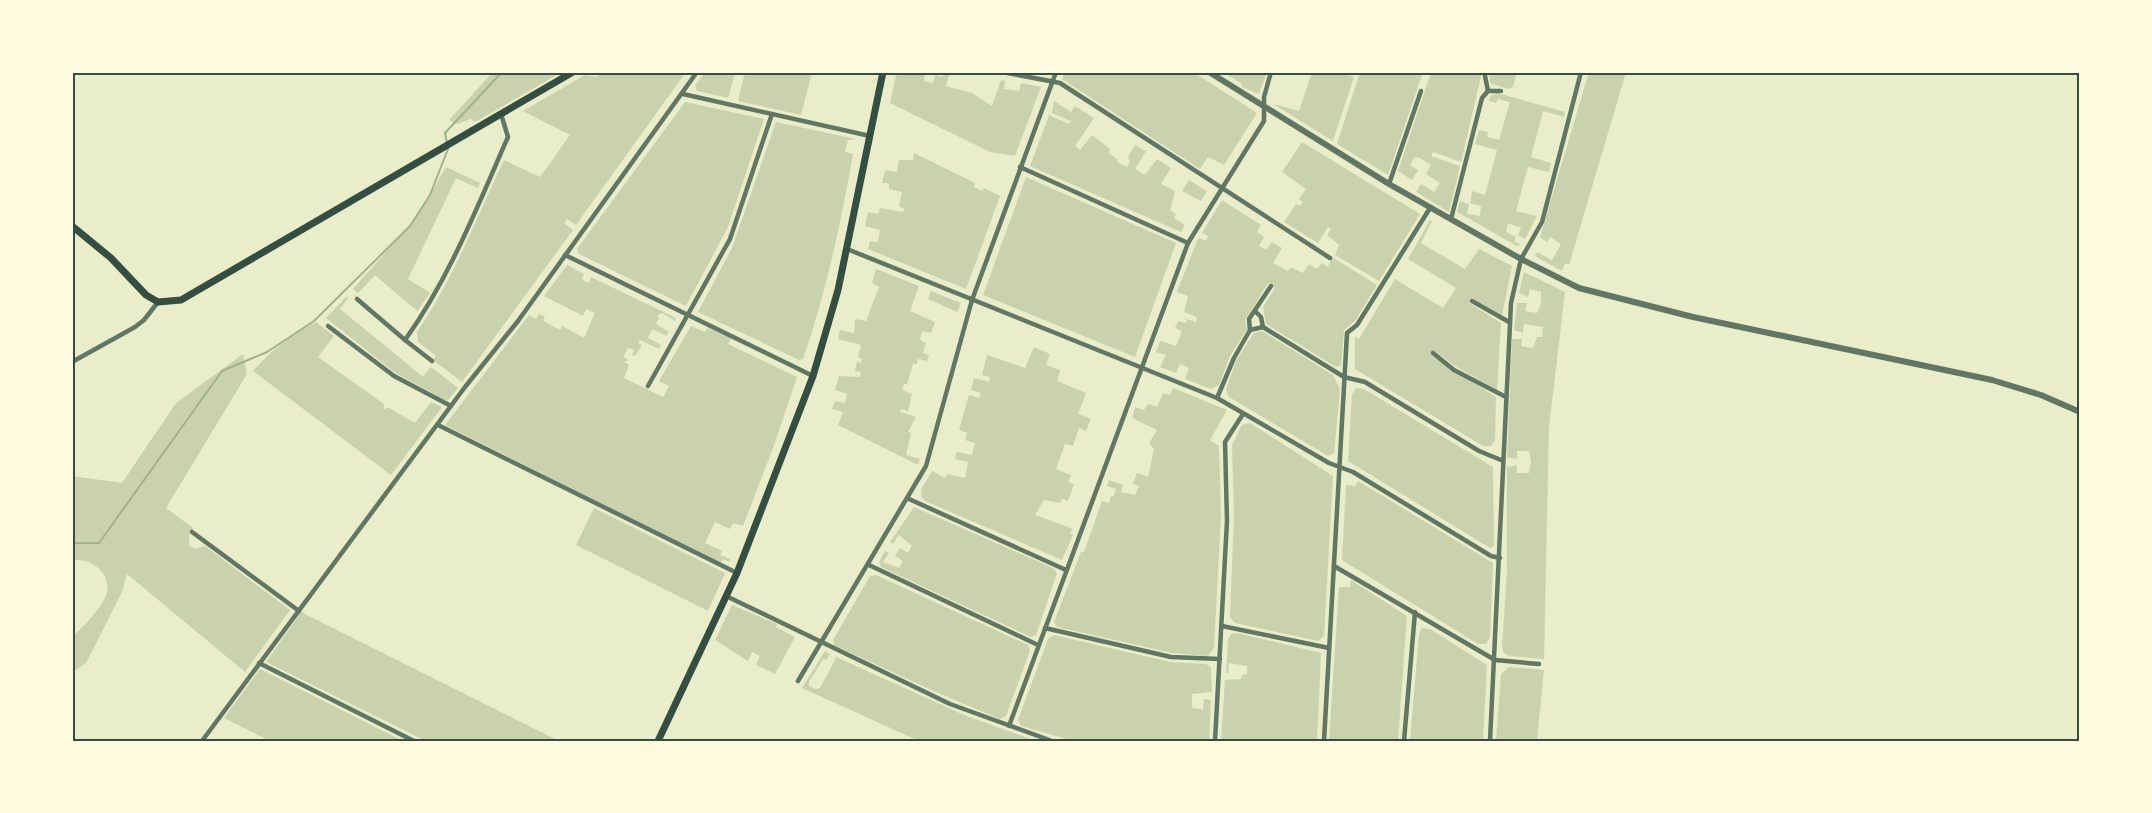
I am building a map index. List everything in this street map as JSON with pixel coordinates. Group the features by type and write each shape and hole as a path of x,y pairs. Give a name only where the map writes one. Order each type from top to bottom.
{"main road":[{"path":"72,226 111,258 142,292 158,302 181,300 573,72"},
{"path":"658,741 737,573 813,376 847,249 884,72"}],"street":[{"path":"202,741 565,255 698,72"},
{"path":"1002,72 1053,80 1330,258"},
{"path":"798,681 909,499 926,466 972,300 1056,72"},
{"path":"1209,72 1430,208 1521,259 1579,288 1662,310 1992,380 2041,395 2080,412"},
{"path":"1009,726 1188,243 1264,121 1264,97 1271,72"},
{"path":"1490,741 1509,322 1521,259 1542,222 1581,72"},
{"path":"1485,76 1488,92"},
{"path":"1389,184 1421,91"},
{"path":"1450,219 1482,98 1488,92 1501,91"},
{"path":"683,94 870,136"},
{"path":"405,340 430,304 457,253 508,137 501,114"},
{"path":"648,386 730,239 772,114"},
{"path":"1020,167 1188,243"},
{"path":"1324,741 1347,333 1357,325 1430,208"},
{"path":"847,249 1217,398 1329,463 1353,472 1491,556 1500,558"},
{"path":"565,255 813,376"},
{"path":"1217,398 1234,358 1250,330 1250,319 1271,286"},
{"path":"357,299 432,361"},
{"path":"1472,301 1509,322"},
{"path":"72,362 135,327 144,320 158,302"},
{"path":"1255,311 1263,327 1344,377 1365,382 1479,451 1501,460"},
{"path":"328,326 394,376 451,406"},
{"path":"1250,330 1263,327"},
{"path":"1433,353 1454,370 1504,396"},
{"path":"1215,741 1227,520 1225,442 1243,414"},
{"path":"438,425 737,573"},
{"path":"909,499 1066,570"},
{"path":"192,532 299,611"},
{"path":"869,565 1038,645"},
{"path":"1334,566 1495,660 1539,664"},
{"path":"726,596 950,704 1052,741"},
{"path":"1404,741 1415,612"},
{"path":"1222,626 1329,648"},
{"path":"1045,628 1171,657 1220,659"},
{"path":"259,663 414,741"}],"green space":[{"path":"493,72 562,72 475,122 471,119 458,124 449,120"},
{"path":"598,72 686,72 576,225 567,219 564,223 573,230 462,382 433,360 436,356 418,342 417,332 464,248 504,160 540,177 570,135 523,111 585,75 597,77"},
{"path":"705,72 735,73 728,98 697,91 695,86"},
{"path":"745,72 812,72 801,115 738,101"},
{"path":"897,72 925,72 924,81 933,83 935,75 943,77 944,72 950,72 946,86 972,93 992,106 1001,80 1005,81 1004,89 1019,91 1021,83 1041,87 1015,156 990,152 890,103"},
{"path":"1065,72 1193,72 1257,113 1224,165 1208,157 1200,169 1062,79"},
{"path":"1223,72 1267,72 1259,94 1242,87 1242,84"},
{"path":"1312,72 1339,72 1354,77 1333,141 1273,104 1299,111"},
{"path":"1360,72 1423,72 1388,175 1337,144"},
{"path":"1431,72 1482,72 1461,162 1433,152 1431,156 1460,166 1449,212 1416,192 1421,184 1434,192 1440,183 1426,174 1431,165 1418,157 1414,158 1410,165 1418,170 1412,180 1398,171"},
{"path":"1489,72 1517,72 1513,87 1508,89 1490,83"},
{"path":"1589,72 1626,72 1569,265 1565,263 1562,271 1535,256 1537,252 1552,260 1561,244 1550,237 1547,242 1540,237"},
{"path":"1497,93 1565,112 1564,117 1543,111 1531,157 1551,163 1549,172 1528,167 1516,211 1537,216 1525,239 1518,235 1521,228 1508,223 1506,232 1516,237 1514,241 1521,245 1517,246 1457,212 1460,201 1469,204 1467,214 1480,216 1481,206 1470,203 1472,191 1485,195 1497,150 1475,144 1479,130 1488,132 1487,137 1499,140 1510,102 1498,99 1496,103 1489,101 1490,96"},
{"path":"1054,101 1071,112 1075,106 1094,118 1075,146 1080,150 1092,135 1110,149 1109,153 1118,160 1117,162 1127,167 1130,162 1128,157 1135,145 1146,151 1135,169 1145,175 1157,159 1171,168 1161,184 1175,191 1170,210 1176,214 1174,218 1185,225 1181,232 1030,166 1049,115 1069,124 1071,121 1052,113"},
{"path":"685,102 764,119 728,227 686,306 579,254 577,249"},
{"path":"776,122 856,139 848,140 845,152 853,154 838,232 811,334 803,359 799,360 698,312 732,248"},
{"path":"1302,142 1420,214 1379,281 1335,255 1339,245 1327,235 1331,229 1328,227 1318,243 1284,222 1296,204 1300,206 1303,202 1299,199 1306,189 1282,172"},
{"path":"914,153 975,183 974,187 982,191 984,188 1000,196 966,289 868,249 870,241 878,242 880,230 865,226 868,212 878,214 880,208 903,212 904,208 899,207 902,192 889,189 889,183 882,183 885,170 897,172 899,160 913,160"},
{"path":"446,167 480,183 478,188 456,178 408,279 430,293 417,311 375,275 358,293 353,289 417,217"},
{"path":"1026,177 1176,243 1135,357 983,295"},
{"path":"1189,180 1207,191 1201,201 1182,191"},
{"path":"1222,200 1261,225 1257,232 1264,237 1259,246 1266,250 1272,242 1282,248 1273,263 1288,271 1291,267 1303,273 1309,264 1317,269 1322,263 1328,267 1332,257 1377,285 1355,321 1344,330 1341,366 1336,367 1266,324 1263,307 1275,288 1268,283 1245,320 1247,329 1230,356 1219,385 1211,389 1185,379 1189,368 1180,364 1176,373 1160,367 1166,355 1156,352 1160,341 1176,346 1182,331 1175,328 1178,321 1186,323 1187,320 1180,317 1196,322 1197,317 1184,312 1188,296 1177,292 1197,241 1199,238 1206,241 1208,236 1202,233"},
{"path":"1430,220 1432,221 1421,243 1465,269 1479,249 1512,266 1502,315 1472,298 1469,303 1501,323 1497,390 1455,366 1435,351 1432,356 1496,397 1495,440 1491,446 1483,446 1355,369 1355,337 1359,339 1395,279 1443,308 1456,288 1408,259"},
{"path":"567,265 584,274 582,280 589,283 591,277 676,318 675,321 662,313 657,316 659,318 656,324 669,332 666,336 652,329 648,338 661,345 659,349 640,340 638,343 642,345 635,356 632,355 634,350 628,348 623,357 629,360 624,362 629,365 624,378 663,397 669,386 659,381 691,326 705,332 708,328 731,338 728,344 797,377 743,526 733,523 730,529 715,522 705,543 722,551 720,555 730,559 729,562 723,559 721,563 445,425 529,315 536,319 539,314 545,317 543,321 560,330 562,326 584,338 595,313 586,309 583,316 544,296"},
{"path":"876,269 919,286 910,311 935,322 931,333 922,331 920,340 926,343 923,353 929,355 927,361 918,359 917,364 913,364 907,384 904,384 902,390 912,394 908,411 901,409 900,412 916,417 908,432 911,433 906,455 920,459 918,465 838,425 843,412 832,409 835,401 845,403 847,394 835,390 839,376 860,377 861,372 855,371 857,362 861,363 862,359 858,357 861,345 838,339 840,330 854,333 855,319 866,321 879,287 872,283"},
{"path":"1524,272 1565,292 1549,427 1544,659 1509,656 1503,652 1502,647 1507,571 1507,467 1517,465 1517,473 1529,473 1531,462 1529,451 1517,451 1517,459 1507,457 1512,339 1522,339 1521,346 1533,348 1537,337 1542,337 1543,327 1524,324 1523,333 1514,330 1517,303 1527,303 1525,311 1537,313 1541,303 1541,292 1530,289 1528,297 1519,293"},
{"path":"931,291 961,303 957,312 928,299"},
{"path":"346,297 348,298 340,309 423,377 431,367 458,388 447,401 394,372 326,318"},
{"path":"316,322 334,336 318,357 384,404 384,410 387,407 415,423 431,402 442,407 391,475 253,371 282,344"},
{"path":"1262,331 1333,375 1340,389 1334,453 1328,456 1229,397 1226,389 1237,359 1254,333"},
{"path":"1034,347 1050,354 1046,365 1060,370 1057,381 1086,393 1078,414 1091,419 1086,431 1079,428 1073,446 1065,444 1056,469 1071,475 1068,482 1074,484 1068,501 1062,499 1060,503 1044,500 1035,515 1073,529 1070,533 1073,535 1062,560 925,501 921,496 921,490 932,471 945,478 947,474 965,478 968,462 955,459 957,452 972,455 975,443 965,440 967,433 959,430 969,395 979,398 981,393 971,390 974,378 989,382 990,377 982,375 987,355 1025,368"},
{"path":"243,354 247,374 166,508 193,528 189,534 189,545 195,549 205,546 290,610 245,672 127,574 122,592 86,663 76,670 72,668 72,636 97,610 107,593 107,585 103,573 98,568 86,561 72,560 72,476 122,483 176,403"},
{"path":"1173,388 1227,410 1210,440 1219,446 1221,515 1214,648 1208,656 1172,653 1057,627 1054,622 1081,552 1084,552 1102,501 1109,503 1111,496 1114,496 1116,489 1107,486 1109,480 1123,485 1121,492 1135,495 1139,486 1133,484 1137,473 1148,477 1154,449 1149,443 1157,430 1132,418 1135,407 1144,410 1148,404 1157,407 1163,393 1170,395"},
{"path":"1356,388 1364,389 1493,467 1494,546 1490,548 1348,461 1352,395"},
{"path":"1250,423 1333,476 1324,636 1318,641 1235,623 1230,617 1234,516 1232,445 1242,425"},
{"path":"1358,481 1493,563 1490,637 1486,644 1478,644 1342,560 1346,485 1355,486"},
{"path":"914,507 1053,568 1057,573 1036,635 1031,637 881,567 879,562 885,551 889,553 883,562 899,568 903,561 895,556 900,548 908,553 912,546 899,535 893,544 890,542"},
{"path":"594,508 725,573 708,611 576,545"},
{"path":"876,575 1028,645 1030,651 1006,716 1000,719 834,645 833,640 870,576"},
{"path":"1351,580 1407,616 1398,741 1329,741 1339,587 1350,587"},
{"path":"732,605 777,624 776,627 795,637 775,674 756,665 760,656 752,652 748,661 715,640"},
{"path":"301,612 559,741 426,741 266,662"},
{"path":"1422,628 1430,629 1487,665 1483,741 1410,741 1419,634"},
{"path":"1237,633 1321,653 1317,741 1221,741 1225,680 1241,679 1242,675 1247,674 1247,666 1229,663 1228,673 1226,673 1228,640 1231,634"},
{"path":"1054,635 1170,662 1206,664 1211,667 1212,692 1192,694 1192,708 1203,709 1204,699 1211,700 1209,741 1074,741 1021,726 1018,720 1048,639"},
{"path":"825,651 830,654 826,660 823,659 809,682 809,686 815,689 820,688 836,658 834,656 964,715 1036,741 919,741 802,688"},
{"path":"1509,667 1544,670 1537,741 1496,741 1501,674"},
{"path":"260,669 403,741 270,741 224,718"}],"waterway":[{"path":"72,543 99,543 222,371 267,352 314,321 410,226 430,195 448,149 445,133 502,72"}]}
